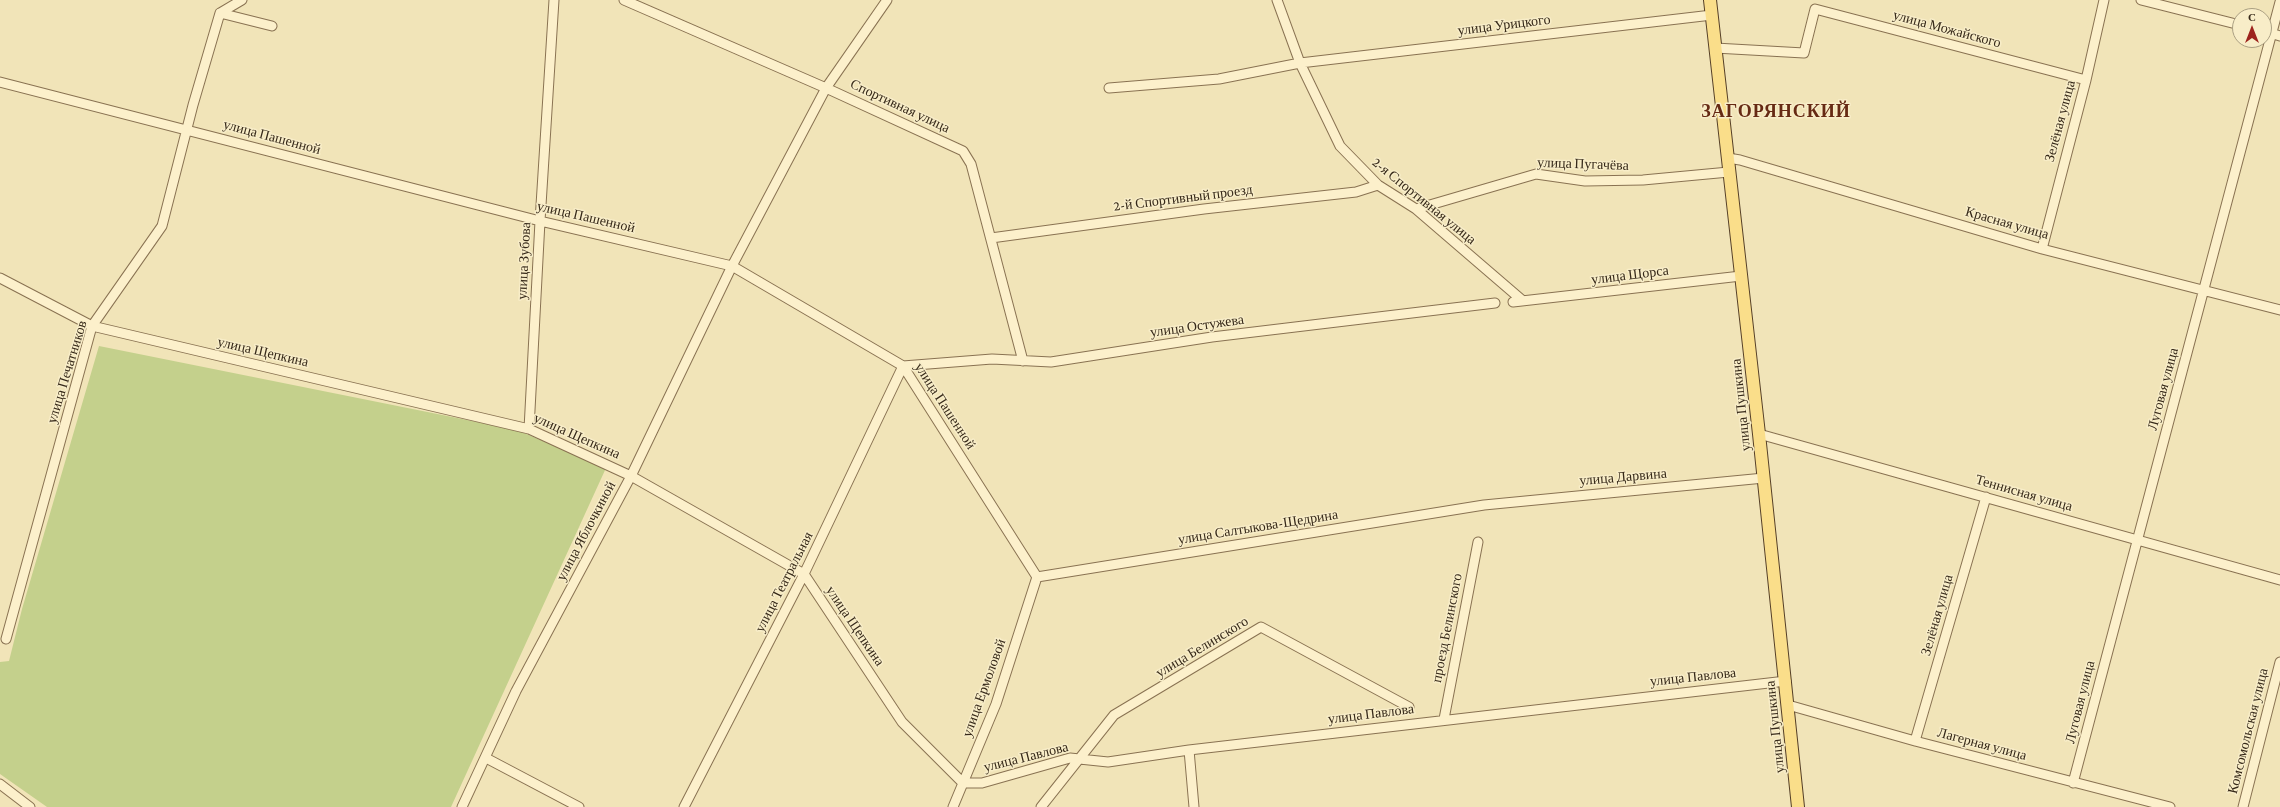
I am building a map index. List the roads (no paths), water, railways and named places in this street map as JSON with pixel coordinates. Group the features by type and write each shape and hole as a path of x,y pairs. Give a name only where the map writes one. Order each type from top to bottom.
{"main road":[{"name":"улица Пушкина","path":"1710,0 1764,478 1798,807"}],"street":[{"path":"220,13 242,0"},
{"name":"улица Зубова","path":"529,429 554,0"},
{"name":"Спортивная улица","path":"624,0 826,88 964,152 971,164 992,238 1023,361"},
{"name":"улица Яблочкиной","path":"462,807 516,691 631,476 732,266 826,88 887,0"},
{"name":"2-я Спортивная улица","path":"1277,0 1300,63 1340,146 1378,185 1416,209 1523,301"},
{"name":"Зелёная улица","path":"2042,248 2086,80 2104,0"},
{"path":"2141,0 2232,23"},
{"name":"Луговая улица","path":"2272,33 2280,2"},
{"name":"улица Можайского","path":"1715,48 1804,53 1815,9 2086,80"},
{"path":"220,13 272,26"},
{"name":"улица Печатников","path":"6,638 92,326 162,226 187,129 220,13"},
{"name":"улица Урицкого","path":"1109,88 1220,79 1300,63 1712,16"},
{"name":"Луговая улица","path":"2073,783 2268,48"},
{"name":"улица Пашенной","path":"0,82 540,221 732,266 903,366 1037,577"},
{"name":"Красная улица","path":"1728,158 1740,160 2042,248 2280,310"},
{"name":"улица Пугачёва","path":"1416,209 1536,174 1585,181 1644,180 1729,172"},
{"name":"2-й Спортивный проезд","path":"992,238 1204,209 1356,192 1378,185"},
{"name":"улица Щорса","path":"1523,301 1741,276"},
{"name":"улица Щепкина","path":"0,278 92,326 529,429 631,476 804,574 902,722 964,783"},
{"path":"1512,302 1523,301"},
{"name":"улица Остужева","path":"903,366 992,359 1051,362 1212,337 1495,303"},
{"name":"улица Театральная","path":"684,807 804,574 903,366"},
{"name":"Теннисная улица","path":"1759,434 1986,497 2136,541 2280,580"},
{"name":"улица Дарвина","path":"1484,505 1764,478"},
{"name":"Зелёная улица","path":"1915,741 1986,497"},
{"name":"улица Салтыкова-Щедрина","path":"1037,577 1484,505"},
{"name":"проезд Белинского","path":"1444,719 1478,542"},
{"name":"улица Ермоловой","path":"953,807 996,704 1037,577"},
{"name":"улица Белинского","path":"1041,807 1114,715 1261,627 1409,707"},
{"name":"Комсомольская улица","path":"2243,807 2280,662"},
{"name":"улица Павлова","path":"964,783 982,783 1070,758 1108,762 1188,750 1444,719 1786,681"},
{"name":"Лагерная улица","path":"1788,705 1915,741 2170,807"},
{"path":"1188,750 1194,807"},
{"path":"486,758 579,807"},
{"path":"0,784 30,807"}],"district":[{"name":"ЗАГОРЯНСКИЙ","path":"1776,111"}]}
